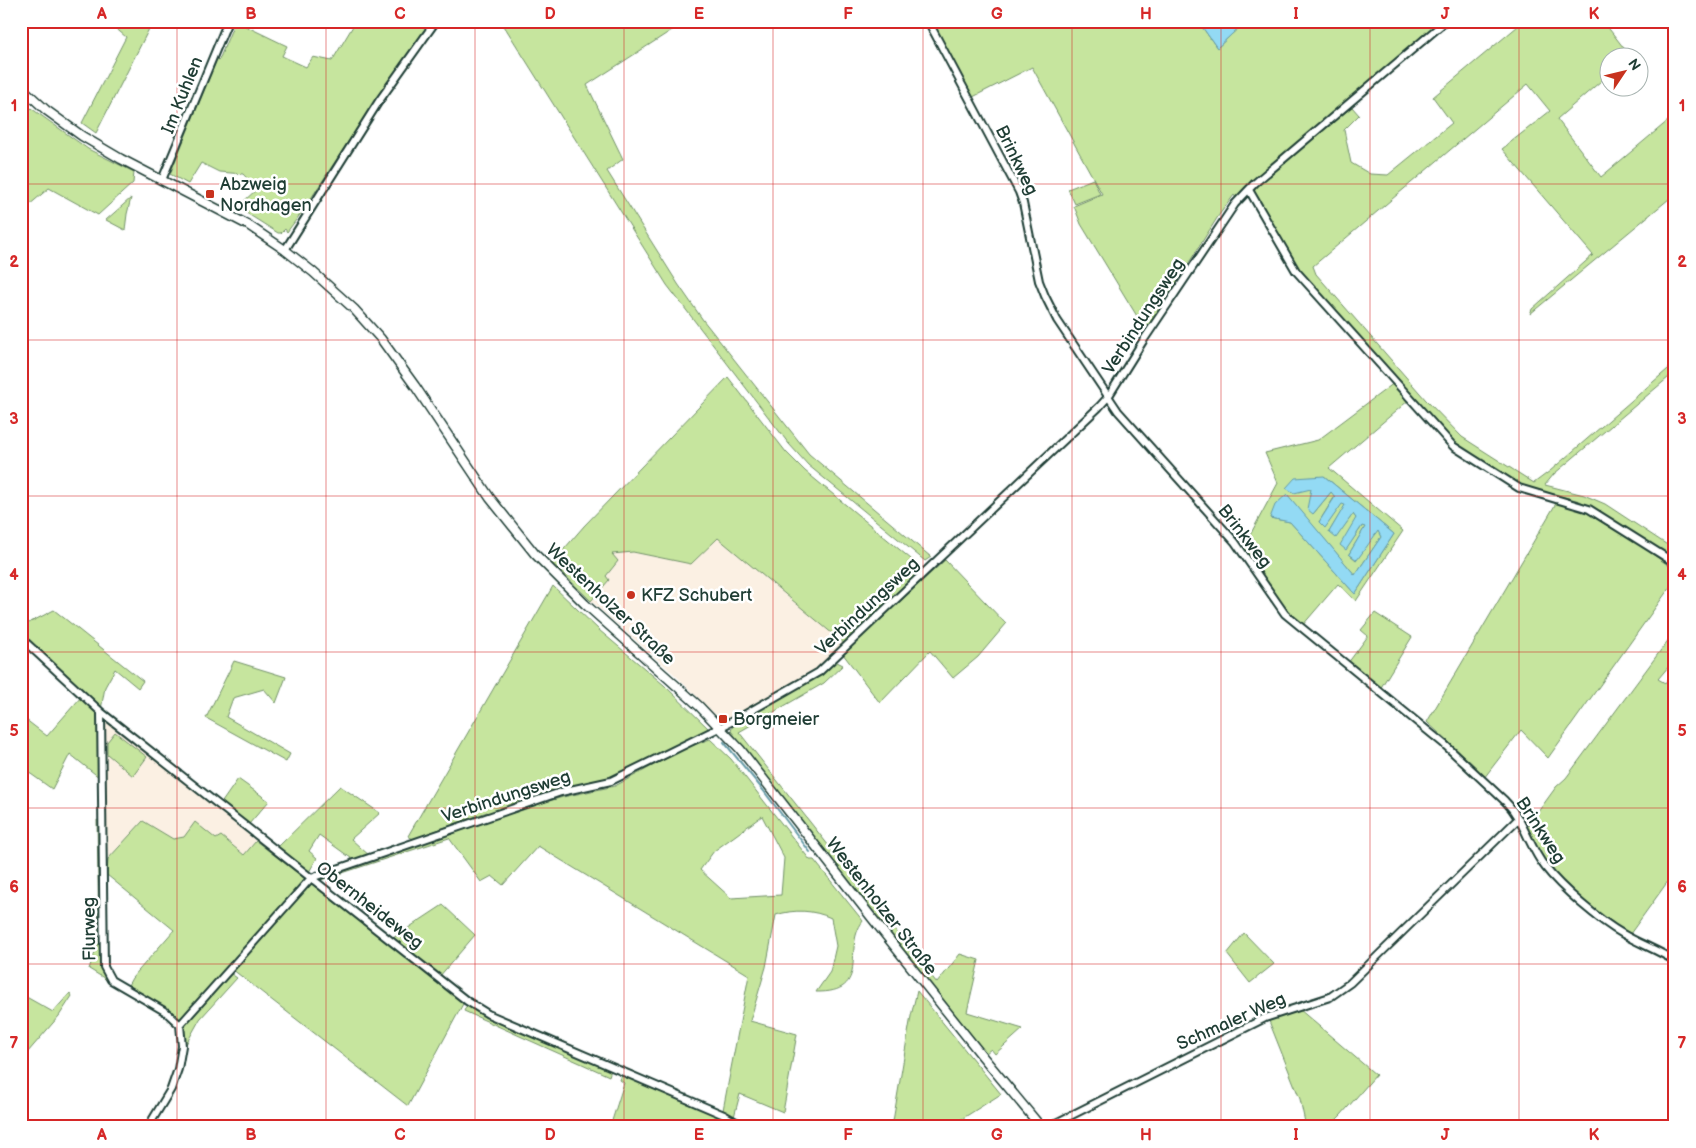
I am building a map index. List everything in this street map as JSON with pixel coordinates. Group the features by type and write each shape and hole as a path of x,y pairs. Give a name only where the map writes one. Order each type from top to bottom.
{"main road":[{"name":"Westenholzer Straße","path":"21,87 46,110 82,136 248,225 284,250 336,292 380,339 415,386 490,498 535,554 585,604 677,686 720,728 757,771 872,918 1041,1127"}],"street":[{"name":"Im Kuhlen","path":"162,180 228,21"},
{"path":"284,250 379,101 436,21"},
{"name":"Brinkweg","path":"928,21 1024,203 1039,281 1045,296 1057,320 1128,424 1235,542 1285,614 1444,744 1506,801 1518,819 1536,854 1557,882 1623,934 1675,961"},
{"name":"Verbindungsweg","path":"180,1025 311,878 561,792 611,781 720,728 819,672 1108,397 1142,341 1235,204 1446,21"},
{"path":"1249,190 1296,270 1453,446 1519,488 1588,509 1675,563"},
{"name":"Obernheideweg","path":"21,638 101,712 311,878 488,1014 724,1116 745,1127"},
{"name":"Flurweg","path":"101,712 104,967 111,980 166,1012 180,1025"},
{"name":"Schmaler Weg","path":"1048,1127 1265,1018 1335,995 1350,983 1518,819"},
{"path":"148,1127 171,1089 178,1069 182,1046 180,1025"}],"shaded area":[{"path":"718,538 846,645 819,671 734,718 723,722 675,675 591,601 609,580 606,577 618,561 611,554 633,552 691,564"},
{"path":"107,721 256,841 244,855 221,836 216,839 195,822 184,837 172,839 143,821 108,859 104,727"}],"green space":[{"path":"107,21 153,21 96,133 82,123 126,37"},
{"path":"235,21 287,46 282,56 306,67 313,57 332,61 356,21 432,21 375,101 287,232 285,229 278,233 240,209 244,201 257,189 243,174 219,172 201,163 188,184 170,174 217,59 219,60"},
{"path":"501,21 686,21 587,85 623,159 607,171 678,284 703,320 809,454 931,557 925,561 808,465 789,444 667,285"},
{"path":"931,21 1198,21 1217,48 1246,21 1433,21 1437,26 1420,37 1421,40 1251,183 1236,198 1234,195 1219,215 1146,331 1081,224 1074,206 1102,194 1032,67 973,97"},
{"path":"1524,21 1603,21 1624,48 1598,48 1598,84 1557,119 1601,177 1675,115 1675,194 1530,314 1532,309 1593,255 1502,149 1550,111 1528,84 1313,266 1316,274 1426,400 1462,437 1534,483 1675,363 1675,372 1554,474 1545,485 1584,495 1605,504 1675,550 1675,562 1580,501 1520,486 1455,445 1300,271 1291,259 1253,192 1262,180 1352,107 1359,115 1344,130 1351,163 1370,174 1388,175 1452,123 1433,97"},
{"path":"28,106 88,149 134,172 133,183 98,215 49,188 21,212 21,115"},
{"path":"1093,179 1100,194 1075,204 1068,189"},
{"path":"131,198 125,230 106,220"},
{"path":"728,377 786,452 805,471 917,564 920,569 920,573 846,645 718,538 691,564 633,552 612,554 618,561 606,576 609,580 591,601 552,563 584,526"},
{"path":"1394,383 1409,400 1329,468 1403,531 1356,601 1338,584 1302,626 1279,601 1243,548 1278,483 1265,453 1318,440","holes":["1324,476 1394,534 1355,594 1290,522 1270,518 1287,495 1355,575 1381,537 1378,530 1356,560 1349,554 1365,527 1363,525 1346,549 1356,518 1353,514 1336,537 1329,532 1345,506 1342,503 1325,527 1319,522 1335,496 1331,492 1313,514 1312,489"]},
{"path":"1558,500 1597,515 1595,518 1644,548 1675,570 1675,580 1548,758 1521,730 1484,778 1476,770 1477,768 1427,722"},
{"path":"945,560 1006,624 978,657 953,678 930,651 880,703 843,654"},
{"path":"553,586 599,630 664,685 709,729 611,779 488,814 487,812 413,839 408,836"},
{"path":"54,610 143,681 138,688 115,669 105,687 101,710 21,635 21,627"},
{"path":"1375,613 1412,637 1380,689 1348,663 1368,636 1361,630"},
{"path":"1675,631 1675,659 1658,679 1665,683 1675,669 1675,876 1671,877 1630,934 1585,902 1553,873 1541,856 1527,827 1556,787 1566,778"},
{"path":"234,661 286,677 276,703 264,689 233,698 226,717 290,754 286,762 206,718"},
{"path":"835,661 843,665 824,683 739,732 937,983 960,954 979,960 967,1012 1023,1029 995,1054 991,1049 986,1053 731,731 733,725 737,722"},
{"path":"81,697 98,713 100,778 70,754 52,789 21,767 21,716 47,736"},
{"path":"115,732 147,757 133,776 107,754 107,742"},
{"path":"710,739 731,759 810,860 814,860 863,921 857,932 854,944 853,967 850,977 844,985 833,990 816,992 830,972 836,946 831,918 818,913 804,911 776,915 766,967 750,1021 797,1034 783,1112 740,1094 734,1117 723,1110 749,975 538,846 503,885 492,876 481,882 449,838 321,880 319,877 474,823 563,797 615,786 686,748","holes":["762,816 784,858 781,895 731,898 700,870 714,851"]},
{"path":"238,779 269,801 249,824 222,802"},
{"path":"340,786 380,813 351,839 371,857 355,861 319,835 309,851 317,858 309,872 278,847"},
{"path":"97,820 102,823 103,968 112,983 89,969 99,940"},
{"path":"143,821 173,839 184,837 195,822 216,839 221,836 244,855 256,841 464,1002 408,1106 228,966 179,1020 127,987 132,978 174,930 107,875 108,859"},
{"path":"443,905 475,935 439,977 393,938"},
{"path":"1244,933 1274,964 1250,983 1227,954"},
{"path":"230,973 237,978 200,1019 185,1046 182,1026"},
{"path":"917,991 1001,1094 949,1127 892,1127"},
{"path":"70,993 72,996 59,1016 21,1060 21,994 53,1012"},
{"path":"467,1005 487,1016 611,1070 609,1076 464,1011"},
{"path":"1299,1009 1376,1075 1329,1127 1306,1127 1300,1099 1269,1021"},
{"path":"622,1075 723,1119 729,1122 729,1127 610,1127 624,1083 620,1080"}],"water":[{"path":"1198,21 1246,21 1217,48"},
{"path":"1324,476 1394,534 1355,594 1290,522 1270,518 1275,505 1287,494 1355,575 1381,537 1378,531 1357,560 1349,554 1365,527 1362,526 1346,550 1340,545 1356,518 1353,514 1336,538 1329,532 1345,505 1342,504 1325,528 1319,522 1335,497 1331,492 1313,514 1307,509 1311,489 1294,493 1286,488 1295,478"}],"waterway":[{"path":"724,742 810,852"}],"place":[{"name":"Abzweig Nordhagen","path":"210,194"},
{"name":"KFZ Schubert","path":"631,595"},
{"name":"Borgmeier","path":"723,719"}]}
